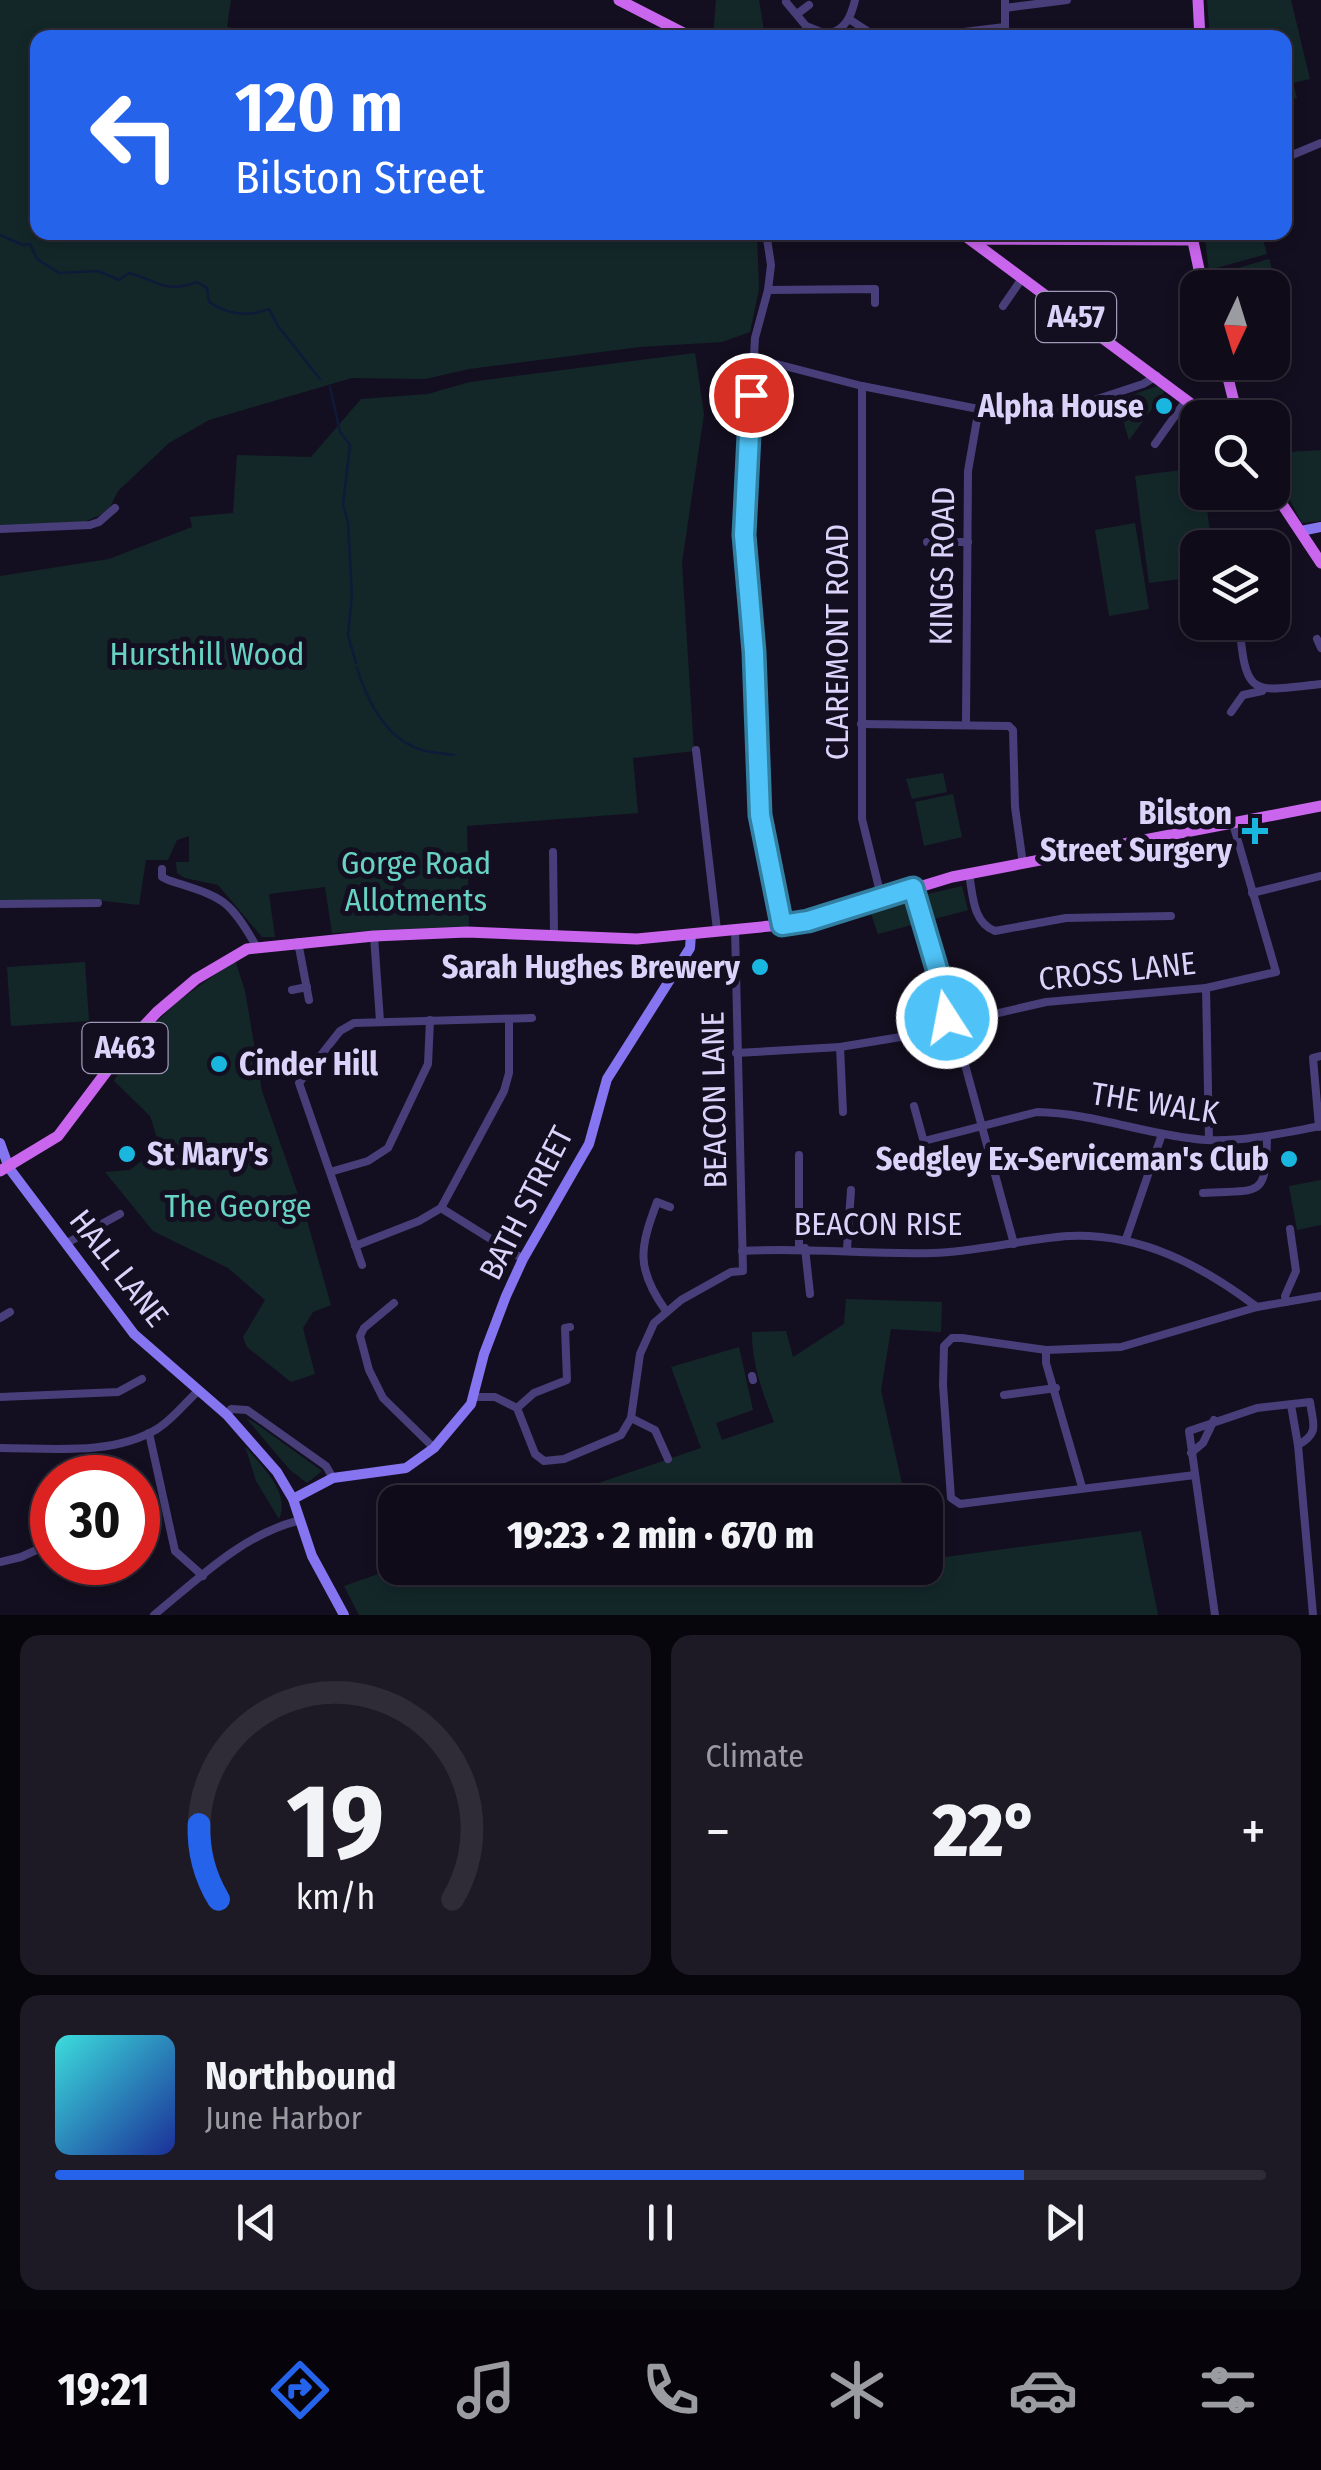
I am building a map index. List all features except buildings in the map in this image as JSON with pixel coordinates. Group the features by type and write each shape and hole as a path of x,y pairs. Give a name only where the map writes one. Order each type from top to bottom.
{"main road":[{"path":"619,0 677,30"},
{"path":"1198,0 1200,30"},
{"name":"A457","path":"980,240 996,257 1187,400"},
{"path":"1193,240 1199,270"},
{"path":"1286,510 1321,563"},
{"name":"A463","path":"4,1170 58,1136 128,1043 157,1012 227,958 256,946 374,936 554,934 637,939 782,925 969,874 1321,806"}],"street":[{"path":"837,30 849,19 856,0"},
{"path":"980,30 1005,27 1005,4 1067,0"},
{"path":"786,2 806,26 816,30"},
{"path":"796,14 809,5"},
{"path":"849,19 866,30"},
{"path":"1292,155 1321,143"},
{"path":"767,240 771,265 755,338 744,535 754,652 760,815 782,925"},
{"path":"1003,306 1023,277"},
{"path":"768,290 875,289 875,303"},
{"path":"753,363 766,360 862,386 1034,418 1147,383 1156,376"},
{"name":"CLAREMONT ROAD","path":"862,386 862,819 881,896"},
{"name":"KINGS ROAD","path":"966,724 968,471 979,408"},
{"path":"1155,444 1180,410"},
{"path":"0,529 90,525 114,508"},
{"path":"1301,531 1321,527"},
{"path":"926,542 968,542"},
{"path":"1240,640 1242,665 1254,686 1264,690"},
{"path":"1232,712 1243,696 1321,684"},
{"path":"861,724 966,724 1009,726 1014,730 1014,807 1023,864"},
{"path":"696,750 717,930"},
{"path":"1233,824 1252,893 1321,876"},
{"path":"553,852 554,934"},
{"path":"162,870 162,877 168,880 221,897 256,946"},
{"path":"969,874 978,917 986,928 994,931 1066,918 1171,916"},
{"path":"913,888 951,1016"},
{"name":"CROSS LANE","path":"964,1021 1046,1002 1206,988 1276,972 1252,893"},
{"path":"0,904 98,903"},
{"name":"BEACON LANE","path":"666,1311 731,1272 742,1271 735,928"},
{"name":"BATH STREET","path":"474,1397 484,1354 522,1258 582,1157 613,1067 690,948 692,934"},
{"path":"374,936 380,1020"},
{"path":"298,942 309,1000"},
{"path":"292,990 307,987"},
{"path":"1206,988 1209,1140"},
{"path":"951,1016 964,1021 966,1030 958,1040"},
{"path":"942,1030 951,1016"},
{"path":"362,1266 299,1083 346,1026 380,1020 532,1018"},
{"path":"356,1246 418,1222 441,1208 504,1090 509,1073 509,1019"},
{"path":"330,1172 368,1161 388,1148 428,1064 430,1020"},
{"path":"942,1030 948,1038 958,1040"},
{"path":"736,1053 840,1047 942,1030"},
{"path":"958,1040 1014,1244"},
{"path":"840,1047 843,1112"},
{"path":"1320,1126 1312,1058 1321,1056"},
{"path":"914,1106 933,1176"},
{"name":"THE WALK","path":"924,1141 1037,1112 1056,1112 1209,1140 1267,1136 1320,1126"},
{"path":"1126,1240 1162,1134"},
{"path":"1203,1193 1248,1193 1257,1189 1265,1174 1267,1136"},
{"name":"HALL LANE","path":"0,1142 4,1170 67,1243 134,1334 227,1415 278,1472 292,1499"},
{"path":"799,1155 802,1248 810,1294"},
{"path":"847,1249 851,1190"},
{"path":"340,1614 297,1521 292,1499 333,1478 406,1468 434,1448 474,1397 496,1397 518,1408 535,1454 550,1462 614,1440 631,1418 640,1354 654,1323 666,1311 646,1271 642,1242 657,1202 670,1207"},
{"path":"441,1208 522,1258"},
{"path":"67,1243 120,1214"},
{"path":"1286,1302 1296,1271 1290,1229"},
{"name":"BEACON RISE","path":"742,1252 802,1248 914,1254 960,1252 1068,1236 1126,1240 1198,1266 1257,1307"},
{"path":"1195,1475 960,1504 951,1498 942,1371 946,1341 962,1338 1046,1350 1122,1347 1257,1307 1321,1296"},
{"path":"392,1309 356,1337 383,1398 434,1448"},
{"path":"0,1318 10,1312"},
{"path":"518,1408 534,1393 567,1380 565,1328 570,1327"},
{"path":"1046,1350 1046,1362 1082,1487"},
{"path":"0,1396 118,1392 142,1379"},
{"path":"1010,1392 1056,1388"},
{"path":"0,1448 82,1448 135,1440 160,1427 198,1391"},
{"path":"1215,1615 1189,1431 1257,1408 1310,1402 1313,1432 1298,1445"},
{"path":"1291,1405 1312,1615 1321,1614"},
{"path":"227,1415 231,1409 247,1410 326,1466 333,1478"},
{"path":"631,1418 655,1430 668,1459"},
{"path":"1192,1454 1214,1420"},
{"path":"149,1433 175,1551 202,1576"},
{"path":"154,1615 229,1554 297,1521"},
{"path":"0,1562 30,1553"}],"green space":[{"path":"0,0 231,0 227,27 244,30 30,30 30,240 757,240 759,289 750,332 722,342 640,347 469,369 425,379 352,378 209,420 169,443 118,491 108,511 84,522 0,526"},
{"path":"716,0 759,0 764,30 714,30"},
{"path":"1207,0 1291,0 1310,79 1293,83 1297,98 1292,99 1292,30 1209,30"},
{"path":"1205,240 1263,240 1267,254 1209,270"},
{"path":"1269,259 1272,270 1231,270"},
{"path":"695,353 704,414 682,563 694,751 633,758 638,813 467,826 469,926 332,933 325,887 269,894 275,937 262,937 218,885 177,873 176,862 189,862 189,836 177,840 168,860 146,860 139,905 88,899 0,901 0,576 109,559 192,527 190,517 233,513 237,455 311,457 361,399 428,394 470,382"},
{"path":"1158,386 1165,391 1129,440 1117,400"},
{"path":"1321,450 1321,521 1302,523 1290,500 1290,452"},
{"path":"1180,470 1180,510 1207,510 1210,530 1180,530 1180,579 1149,583 1135,476"},
{"path":"1135,523 1149,609 1109,616 1095,530"},
{"path":"943,773 947,792 912,799 906,779"},
{"path":"953,794 962,837 924,846 915,802"},
{"path":"962,886 968,910 878,934 869,908"},
{"name":"The George","path":"235,960 245,991 262,1091 306,1217 331,1305 313,1312 303,1328 315,1374 291,1382 247,1347 243,1337 265,1300 228,1268 153,1231 105,1172 130,1170 160,1147 150,1116 114,1081 134,1044 177,1002"},
{"path":"85,962 89,1021 11,1026 7,967"},
{"path":"1321,1180 1321,1225 1297,1230 1289,1186"},
{"path":"846,1299 942,1302 941,1332 891,1329 881,1390 902,1485 593,1485 701,1448 671,1367 739,1347 753,1410 716,1423 722,1440 774,1422 756,1367 752,1332 786,1331 793,1357 844,1324"},
{"path":"246,1418 322,1471 307,1483 290,1470"},
{"path":"245,1446 278,1489 282,1509 279,1519 256,1481"},
{"path":"1141,1531 1158,1615 359,1615 344,1586 378,1574 378,1585 943,1585 943,1557"}],"waterway":[{"path":"0,235 30,244 37,259 59,273 98,271 119,280 129,273 169,287 197,282 207,288 209,302 223,310 246,314 269,309 320,379"},
{"path":"330,387 340,432 350,445 343,505 348,522 352,594 348,635 356,663"},
{"path":"357,668 371,703 394,733 418,749 454,755"}],"place":[{"name":"Alpha House","path":"1164,406"},
{"name":"Bilston Street Surgery","path":"1255,831"},
{"name":"Sarah Hughes Brewery","path":"760,967"},
{"name":"Cinder Hill","path":"219,1064"},
{"name":"St Mary's","path":"127,1154"},
{"name":"Sedgley Ex-Serviceman's Club","path":"1289,1159"}],"route":[{"path":"751,395 744,535 754,652 760,815 782,925 808,921 913,888 951,1016 947,1018"}],"park label":[{"name":"Hursthill Wood","path":"207,654"},
{"name":"Gorge Road Allotments","path":"416,882"}]}
